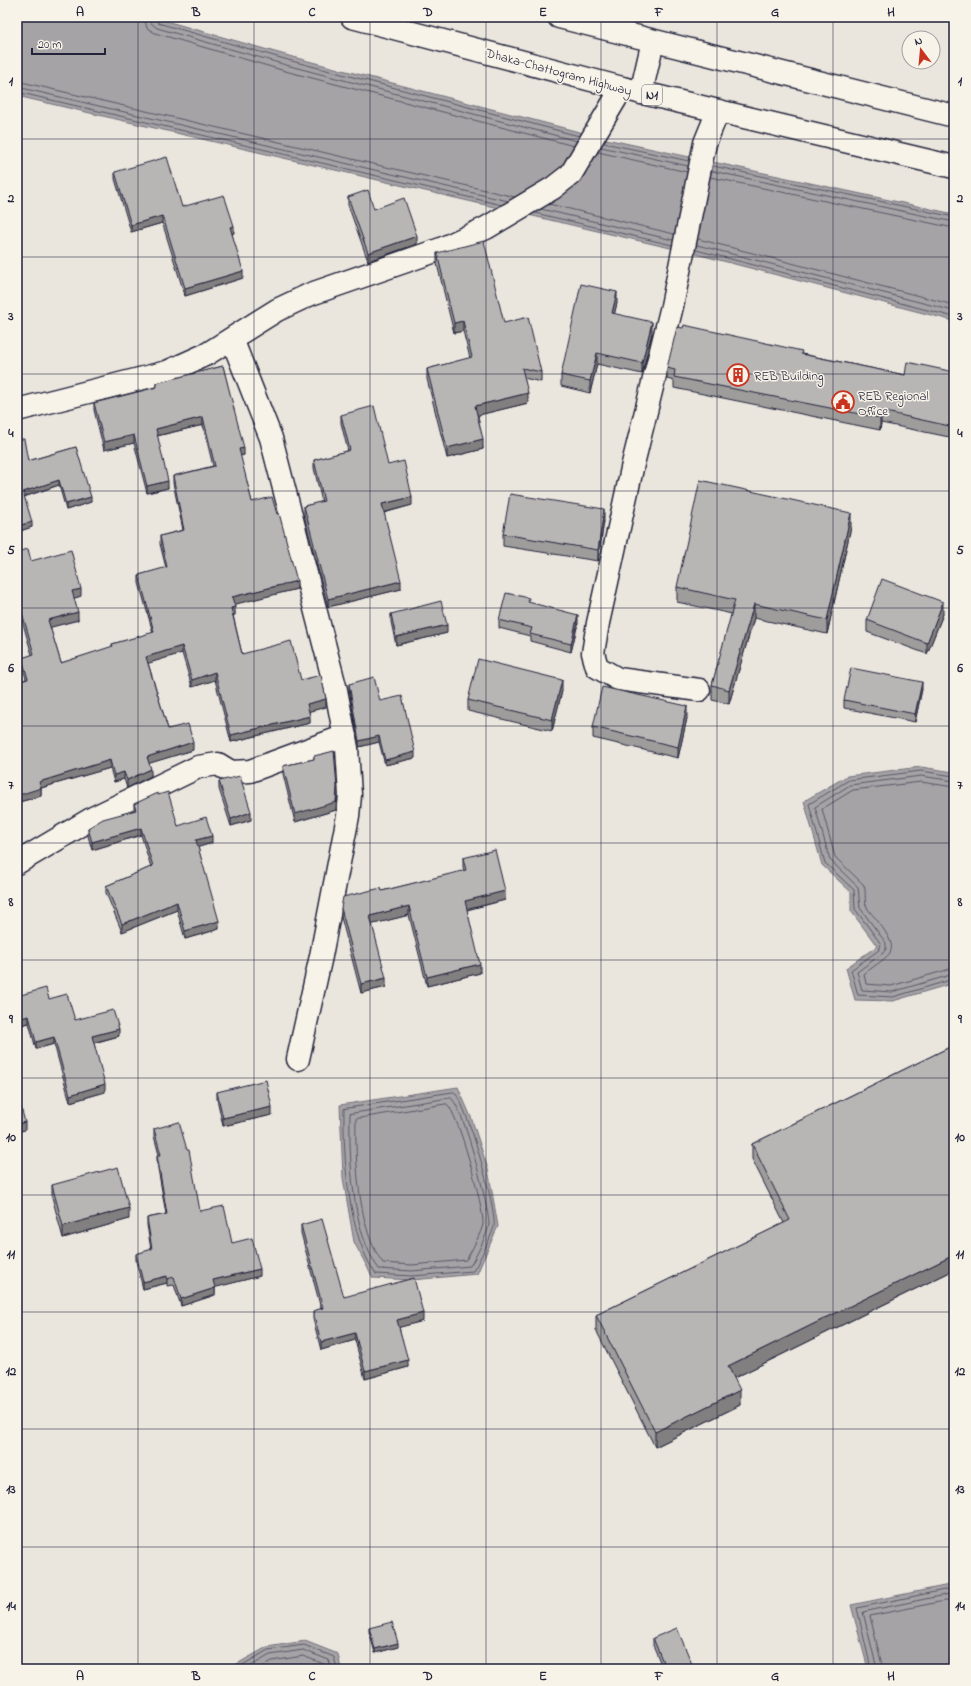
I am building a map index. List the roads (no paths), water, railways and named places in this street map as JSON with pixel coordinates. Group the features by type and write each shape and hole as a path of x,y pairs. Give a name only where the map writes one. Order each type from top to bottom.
{"main road":[{"name":"Dhaka-Chattogram Highway","path":"352,17 631,90 954,167"},
{"path":"559,17 954,116"},
{"path":"17,410 167,372 207,354 277,310 311,294 464,239 553,188 571,174 631,90 654,41"},
{"path":"699,690 618,679 597,667 593,653 598,623 633,464 672,306 705,143 718,111"},
{"path":"232,339 271,438 336,690 345,736 350,795 348,816 321,956 298,1058"},
{"path":"17,863 93,818 198,767 218,764 231,772 250,771 345,736"}],"water":[{"path":"17,17 152,17 289,56 606,139 954,214 954,321 696,254 17,96"},
{"path":"921,767 954,772 954,983 893,1001 855,1000 846,968 877,946 851,911 851,892 822,865 804,801 847,776"},
{"path":"458,1087 471,1117 488,1169 498,1226 477,1274 412,1280 373,1278 354,1242 343,1178 340,1105"},
{"path":"954,1584 954,1669 868,1669 851,1605"},
{"path":"305,1641 338,1654 341,1669 228,1669 267,1647"}],"place":[{"name":"REB Building","path":"738,375"},
{"name":"REB Regional Office","path":"843,402"}]}
